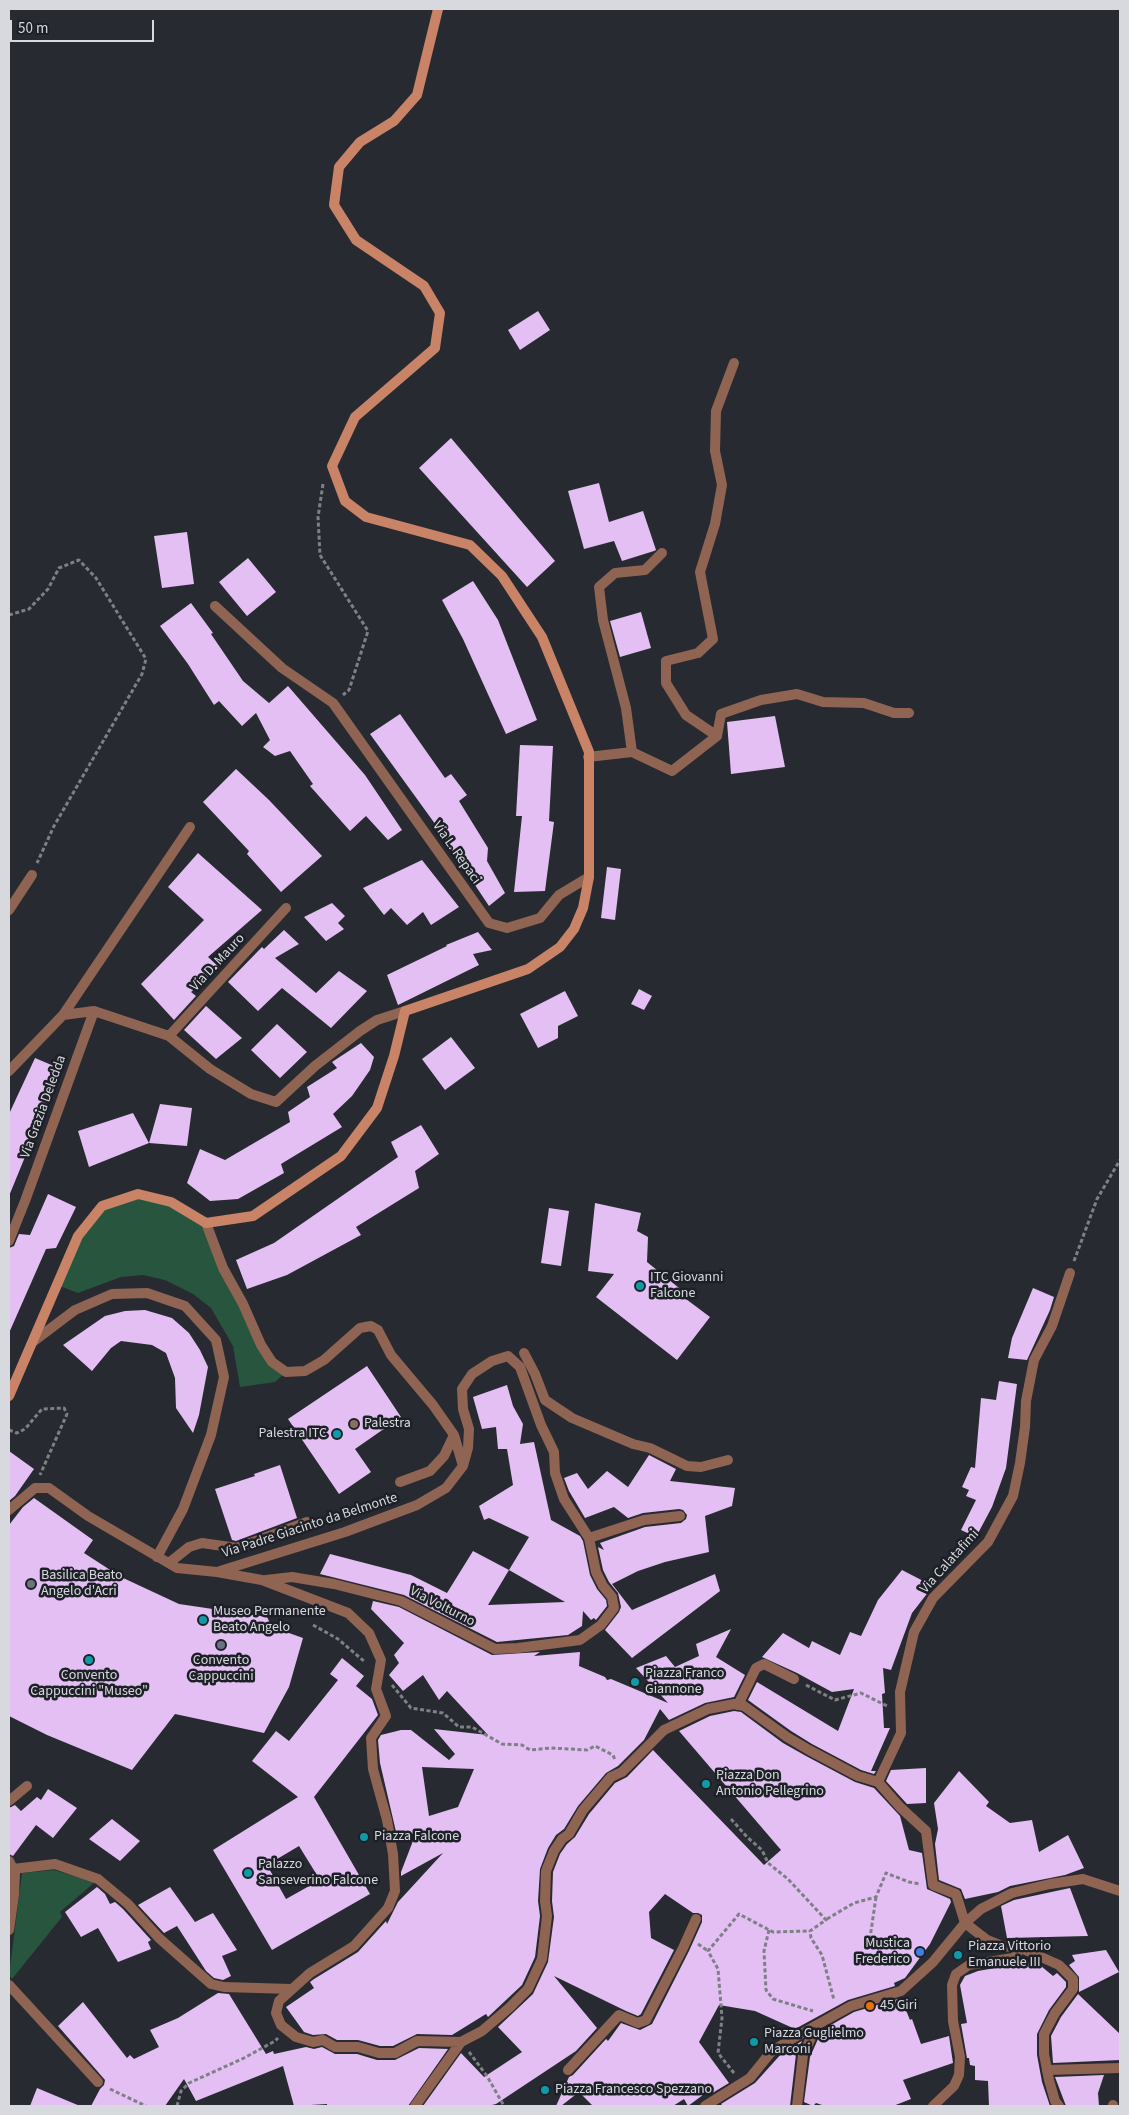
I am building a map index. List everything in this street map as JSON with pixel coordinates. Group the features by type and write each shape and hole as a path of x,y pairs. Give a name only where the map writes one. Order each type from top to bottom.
{"street":[{"path":"63,1015 94,1011 169,1036 210,1069 250,1094 276,1102 314,1066 377,1020 528,968 560,947 574,928 583,908 589,877 588,752 542,637 502,576 470,545 366,517 345,500 332,466 355,417 435,348 440,313 424,286 356,240 334,205 339,167 360,142 394,121 417,94 438,9"},
{"path":"717,736 686,715 666,683 666,660 698,653 713,639 700,572 715,524 722,485 715,451 716,411 734,363"},
{"path":"632,752 626,708 603,620 599,587 615,573 646,570 662,553"},
{"name":"Via L. Repaci","path":"215,606 282,668 332,703 489,923 507,928 540,918 560,896 589,877"},
{"path":"588,757 632,752 672,771 717,736 721,714 761,700 797,694 823,702 864,703 894,713 909,713"},
{"path":"9,1071 63,1015 190,827"},
{"path":"9,910 32,875"},
{"name":"Via D. Mauro","path":"169,1036 286,908"},
{"name":"Via Grazia Deledda","path":"9,1240 94,1011"},
{"path":"206,1223 253,1216 341,1156 377,1108 394,1056 405,1011"},
{"path":"9,1396 78,1236 102,1206 138,1194 171,1202 206,1223 223,1268 243,1304 261,1345 272,1362 286,1372 305,1371 324,1360 360,1328 371,1326 378,1330 391,1355 433,1405 454,1435 462,1466"},
{"name":"Via Calatafimi","path":"878,1782 893,1753 900,1733 900,1692 914,1632 933,1598 988,1542 1012,1496 1020,1463 1025,1427 1026,1401 1034,1360 1052,1326 1070,1273"},
{"path":"34,1341 75,1310 112,1294 147,1293 185,1306 216,1340 224,1377 212,1434 183,1509 157,1557"},
{"path":"524,1353 546,1400 572,1418 633,1444 650,1448 687,1466 701,1467 728,1460"},
{"path":"462,1466 468,1448 469,1429 463,1409 462,1389 472,1374 492,1361 508,1356 520,1367 541,1425 554,1452 555,1473 564,1499 589,1538 644,1520 680,1516"},
{"path":"400,1482 430,1471 444,1456 454,1435"},
{"name":"Via Padre Giacinto da Belmonte","path":"217,1572 345,1532 417,1505 446,1488 462,1466"},
{"path":"9,1510 35,1488 49,1488 88,1516 177,1568 217,1572 262,1580 348,1613 369,1633 381,1660 376,1689 386,1716 371,1738 373,1769 388,1820 393,1854 395,1891 388,1908 354,1946 310,1973 291,1989 279,2001 276,2013 281,2025 296,2037 314,2042 323,2040 335,2047 358,2047 378,2054 395,2053 417,2041 461,2042"},
{"path":"169,1564 189,1547 202,1543 237,1548 307,1522"},
{"name":"Via Volturno","path":"262,1580 292,1577 334,1584 401,1601 495,1648 518,1648 580,1640 601,1625 614,1608 612,1597 602,1586 596,1572 589,1538"},
{"path":"738,1705 756,1668 764,1664 794,1679"},
{"path":"415,2106 461,2042 482,2030 514,2003 534,1980 542,1959 546,1916 546,1871 554,1852 562,1839 569,1834 583,1810 611,1777 618,1774 664,1730 708,1709 723,1705 744,1706 787,1737 809,1750 858,1776 878,1782 900,1807 926,1831 933,1885 956,1894 965,1923 987,1940 1002,1946 1021,1948 1059,1965 1073,1979 1073,1988 1055,2013 1044,2034 1044,2054 1047,2070 1055,2100 1059,2106"},
{"path":"9,1801 27,1786"},
{"path":"9,1930 14,1895 11,1865 55,1864 98,1879 128,1904 159,1938 211,1984 224,1987 291,1989"},
{"path":"705,2106 750,2078 771,2052 851,2006 901,1990 933,1962 965,1923 981,1909 1012,1894 1082,1879 1120,1891"},
{"path":"568,2070 619,2015 638,2023 646,2020 696,1919"},
{"path":"933,2106 954,2086 959,2075 960,2057 953,2021 952,1985 956,1974 969,1965 1013,1958 1021,1948"},
{"path":"9,1985 98,2082"},
{"path":"797,2106 803,2055 816,2026"},
{"path":"1047,2070 1120,2068"}],"path":[{"path":"332,466 323,486 318,518 320,555 368,630 349,690 332,703"},
{"path":"9,615 29,609 48,589 59,568 78,560 96,578 146,658 142,674 54,826 32,875"},
{"path":"1070,1273 1097,1199 1120,1160"},
{"path":"9,1430 17,1433 25,1429 42,1409 64,1408 67,1414 35,1488"},
{"path":"313,1625 338,1639 364,1661 378,1676 387,1679 411,1708 443,1713 459,1727 472,1727 502,1744 522,1745 530,1750 551,1748 587,1750 595,1746 613,1755 618,1774"},
{"path":"794,1679 836,1700 861,1693 901,1714"},
{"path":"731,1819 762,1850 768,1863 788,1878 826,1920"},
{"path":"885,1958 870,1938 876,1898 886,1873 909,1882 933,1885"},
{"path":"742,2083 718,2053 722,2018 718,1969 708,1951 739,1914 773,1932 810,1931 854,1903 876,1898"},
{"path":"769,1930 764,1951 766,1990 773,1999 835,2015 822,1955 811,1938 810,1931"},
{"path":"177,2106 180,2092 189,2083 275,2041 285,2028"},
{"path":"461,2042 487,2076 504,2106"},
{"path":"98,2082 146,2106"}],"green space":[{"path":"138,1194 171,1202 206,1223 261,1345 286,1372 275,1382 240,1387 233,1346 211,1308 193,1294 165,1280 143,1275 121,1277 78,1293 57,1285 78,1236 102,1206"},
{"path":"54,1870 95,1882 60,1912 62,1917 12,1979 9,1975 22,1873"}],"building":[{"path":"538,311 550,330 520,350 508,330"},
{"path":"451,438 555,561 527,587 419,468"},
{"path":"599,483 609,522 643,511 656,550 622,561 614,541 584,549 568,491"},
{"path":"187,532 194,584 162,588 154,536"},
{"path":"248,558 276,592 247,616 219,582"},
{"path":"473,581 498,620 537,720 506,734 463,639 442,600"},
{"path":"191,603 213,633 211,634 243,681 269,703 288,686 365,775 402,830 388,840 366,816 350,831 310,786 313,784 290,751 275,756 263,747 270,740 256,713 242,726 219,701 214,705 188,664 160,626"},
{"path":"641,612 651,648 620,657 610,621"},
{"path":"400,714 445,778 451,774 467,795 459,801 488,848 487,861 505,893 489,906 446,839 370,734"},
{"path":"775,716 785,767 731,774 727,722"},
{"path":"520,745 553,746 549,821 554,822 545,891 514,892 522,816 516,816"},
{"path":"236,769 269,800 322,856 281,892 247,854 249,851 203,802"},
{"path":"198,853 262,910 208,957 219,967 191,992 196,996 174,1020 141,984 204,920 168,887"},
{"path":"422,860 459,907 431,925 423,912 407,925 391,908 384,915 363,888"},
{"path":"607,867 621,869 615,920 601,918"},
{"path":"332,903 345,916 338,923 344,929 326,941 304,917"},
{"path":"284,930 299,944 275,958 316,993 339,971 367,991 331,1028 282,988 258,1011 228,982 262,947 264,949"},
{"path":"478,932 492,950 473,954 479,965 398,1005 387,975 446,945"},
{"path":"639,989 652,996 644,1010 631,1004"},
{"path":"565,991 578,1016 558,1026 558,1038 538,1048 520,1014"},
{"path":"206,1006 242,1038 216,1059 184,1030"},
{"path":"277,1024 307,1052 280,1078 251,1050"},
{"path":"451,1037 475,1068 445,1090 422,1059"},
{"path":"361,1043 374,1057 370,1070 352,1096 333,1114 342,1127 281,1164 284,1173 238,1199 210,1201 187,1183 200,1149 225,1160 290,1122 288,1112 310,1097 307,1087 337,1068 332,1062"},
{"path":"35,1058 61,1069 9,1196 9,1114"},
{"path":"160,1104 192,1108 187,1146 149,1143"},
{"path":"133,1113 149,1143 89,1167 78,1131"},
{"path":"421,1125 439,1154 415,1171 419,1188 356,1227 361,1235 287,1275 247,1289 236,1260 274,1243 398,1157 391,1142"},
{"path":"48,1194 76,1207 56,1248 46,1249 9,1333 9,1248 14,1246 19,1234 30,1235"},
{"name":"ITC Giovanni Falcone","path":"595,1203 641,1213 637,1231 648,1237 647,1262 684,1292 682,1296 710,1317 677,1360 596,1297 614,1274 588,1271"},
{"path":"549,1208 569,1211 561,1266 541,1263"},
{"path":"1033,1288 1054,1297 1050,1310 1027,1360 1008,1358 1012,1338"},
{"path":"145,1310 172,1318 189,1333 208,1367 199,1415 193,1433 176,1408 175,1378 166,1353 152,1345 121,1341 111,1348 92,1371 63,1345 105,1316 125,1311"},
{"name":"Palestra ITC","path":"367,1366 401,1417 355,1449 371,1472 339,1494 288,1419"},
{"path":"999,1381 1017,1384 1006,1468 992,1507 976,1537 961,1530 976,1500 966,1496 969,1490 962,1487 971,1467 975,1468 981,1398 996,1400"},
{"path":"507,1385 513,1406 523,1424 520,1444 534,1442 551,1520 580,1536 583,1541 590,1575 597,1589 606,1600 607,1606 596,1620 594,1618 591,1620 583,1611 582,1626 568,1635 497,1642 404,1595 320,1574 330,1554 411,1575 447,1593 473,1551 509,1570 529,1537 489,1518 484,1520 479,1506 513,1485 507,1449 498,1449 496,1427 482,1429 473,1397","holes":["509,1570 565,1602 488,1605"]},
{"path":"9,1451 34,1469 15,1496 9,1501"},
{"path":"649,1455 676,1469 670,1481 735,1488 732,1506 705,1516 709,1552 665,1562 638,1571 612,1584 632,1610 715,1574 720,1591 632,1658 605,1630 621,1607 618,1593 609,1582 603,1570 598,1547 604,1550 600,1543 645,1527 681,1523 686,1519 687,1515 683,1510 679,1509 643,1513 628,1518 614,1507 585,1518 569,1491 564,1478 577,1473 588,1489 607,1471 628,1487"},
{"path":"280,1465 297,1518 236,1541 232,1540 215,1489 255,1476 254,1474"},
{"path":"34,1498 93,1540 84,1553 121,1577 179,1604 267,1617 272,1627 303,1638 289,1687 264,1733 175,1714 132,1770 47,1735 9,1716 9,1525 23,1507"},
{"path":"902,1570 933,1586 912,1613 891,1670 883,1668 885,1693 882,1694 884,1728 890,1728 871,1771 876,1771 874,1774 861,1770 812,1744 748,1700 757,1682 838,1731 854,1689 832,1692 762,1657 783,1633 809,1648 812,1641 840,1655 850,1632 861,1636 878,1600"},
{"path":"373,1601 399,1607 492,1655 540,1652 534,1656 580,1652 579,1666 605,1677 607,1680 611,1679 668,1703 636,1668 666,1656 675,1667 699,1656 696,1644 731,1629 716,1657 745,1675 734,1697 705,1703 669,1720 660,1709 644,1740 618,1766 606,1773 578,1806 564,1829 556,1835 548,1848 540,1869 538,1901 540,1916 535,1957 522,1985 488,2017 486,2014 452,2035 417,2034 393,2046 380,2046 358,2040 337,2040 326,2034 313,2035 304,2032 286,2007 314,1988 310,1982 358,1952 386,1921 387,1924 398,1902 443,1853 401,1876 416,1833 397,1836 380,1763 378,1740 381,1735 401,1730 411,1730 449,1760 455,1754 434,1729 488,1735 447,1691 439,1700 423,1675 403,1691 389,1675 399,1663 394,1655 404,1643 371,1609","holes":["422,1767 474,1769 458,1807 429,1816"]},
{"name":"Palazzo Sanseverino Falcone","path":"342,1658 364,1676 356,1686 372,1699 378,1715 314,1797 370,1894 272,1950 213,1850 298,1797 252,1761 276,1731 289,1741 338,1680 330,1674","holes":["299,1846 320,1880 286,1899 267,1865"]},
{"path":"734,1711 741,1712 783,1743 806,1756 855,1782 874,1788 900,1816 909,1850 922,1853 927,1889 950,1899 951,1902 930,1944 905,1978 894,1983 895,1986 848,2000 795,2029 755,2011 719,2005 699,2042 729,2083 709,2095 707,2092 688,2106 684,2099 673,2106 593,2106 579,2092 561,2106 556,2106 569,2077 606,2039 608,2041 621,2023 640,2030 652,2024 702,1922 702,1915 693,1913 665,1894 649,1912 651,1938 674,1950 641,2014 638,2016 626,2011 554,1976 597,2028 576,2051 496,2104 488,2106 423,2106 461,2053 484,2077 522,2052 498,2027 533,1994 548,1962 554,1917 552,1901 553,1872 560,1854 575,1837 589,1814 615,1783 627,1777 653,1750 764,1865 781,1850 679,1731 710,1716"},
{"path":"926,1768 926,1803 907,1804 886,1781 891,1770"},
{"path":"959,1771 989,1802 986,1806 1010,1823 1032,1820 1039,1852 1068,1835 1084,1868 1065,1875 1010,1886 998,1892 965,1899 961,1889 939,1880 935,1844 938,1829 934,1803"},
{"path":"48,1789 77,1808 53,1838 36,1825 13,1856 9,1854 9,1808 15,1805 21,1811 37,1797 41,1800"},
{"path":"112,1819 140,1841 120,1861 89,1839"},
{"path":"97,1887 105,1894 110,1904 115,1902 123,1909 151,1940 148,1942 151,1949 118,1962 98,1928 81,1937 65,1912"},
{"path":"170,1887 195,1922 213,1913 237,1950 222,1956 231,1976 223,1980 214,1978 206,1971 177,1926 164,1933 138,1905"},
{"path":"1070,1888 1088,1936 1007,1938 1001,1906 1014,1900"},
{"path":"1106,1950 1119,1972 1079,1992 1079,1977 1069,1965 1075,1961 1072,1955"},
{"path":"1029,1962 1041,1966 1053,1976 1057,1973 1066,1982 1066,1987 1049,2010 1037,2034 1037,2055 1042,2082 1050,2106 989,2106 988,2081 975,2080 975,2066 970,2065 969,2058 967,2058 961,2024 967,2023 960,1985 965,1976 978,1971"},
{"path":"218,1993 229,1994 266,2054 273,2051 274,2054 306,2047 314,2049 322,2047 335,2054 357,2054 377,2060 395,2060 419,2048 448,2049 408,2106 327,2106 327,2104 294,2106 283,2066 196,2101 184,2079 165,2106 91,2106 105,2080 58,2026 83,2002 127,2058 130,2055 134,2059 159,2047 150,2030 178,2018"},
{"path":"1078,1994 1120,2034 1120,2060 1053,2063 1051,2036 1061,2017"},
{"path":"901,1998 910,2020 912,2019 921,2044 949,2036 953,2063 903,2080 911,2099 893,2106 825,2106 816,2103 813,2106 804,2102 810,2057 822,2030 854,2012"},
{"path":"802,2041 796,2054 790,2106 723,2106 721,2104 755,2083 782,2053"},
{"path":"1104,2075 1098,2093 1099,2106 1066,2106 1055,2077"},
{"path":"37,2088 80,2106 30,2106"}],"place":[{"name":"ITC Giovanni Falcone","path":"640,1286"},
{"name":"Palestra","path":"354,1424"},
{"name":"Palestra ITC","path":"337,1434"},
{"name":"Basilica Beato Angelo d'Acri","path":"31,1584"},
{"name":"Museo Permanente Beato Angelo","path":"203,1620"},
{"name":"Convento Cappuccini","path":"221,1645"},
{"name":"Convento Cappuccini \"Museo\"","path":"89,1660"},
{"name":"Piazza Franco Giannone","path":"635,1682"},
{"name":"Piazza Don Antonio Pellegrino","path":"706,1784"},
{"name":"Piazza Falcone","path":"364,1837"},
{"name":"Palazzo Sanseverino Falcone","path":"248,1873"},
{"name":"Mustica Frederico","path":"920,1952"},
{"name":"Piazza Vittorio Emanuele III","path":"958,1955"},
{"name":"45 Giri","path":"870,2006"},
{"name":"Piazza Guglielmo Marconi","path":"754,2042"},
{"name":"Piazza Francesco Spezzano","path":"545,2090"}]}
